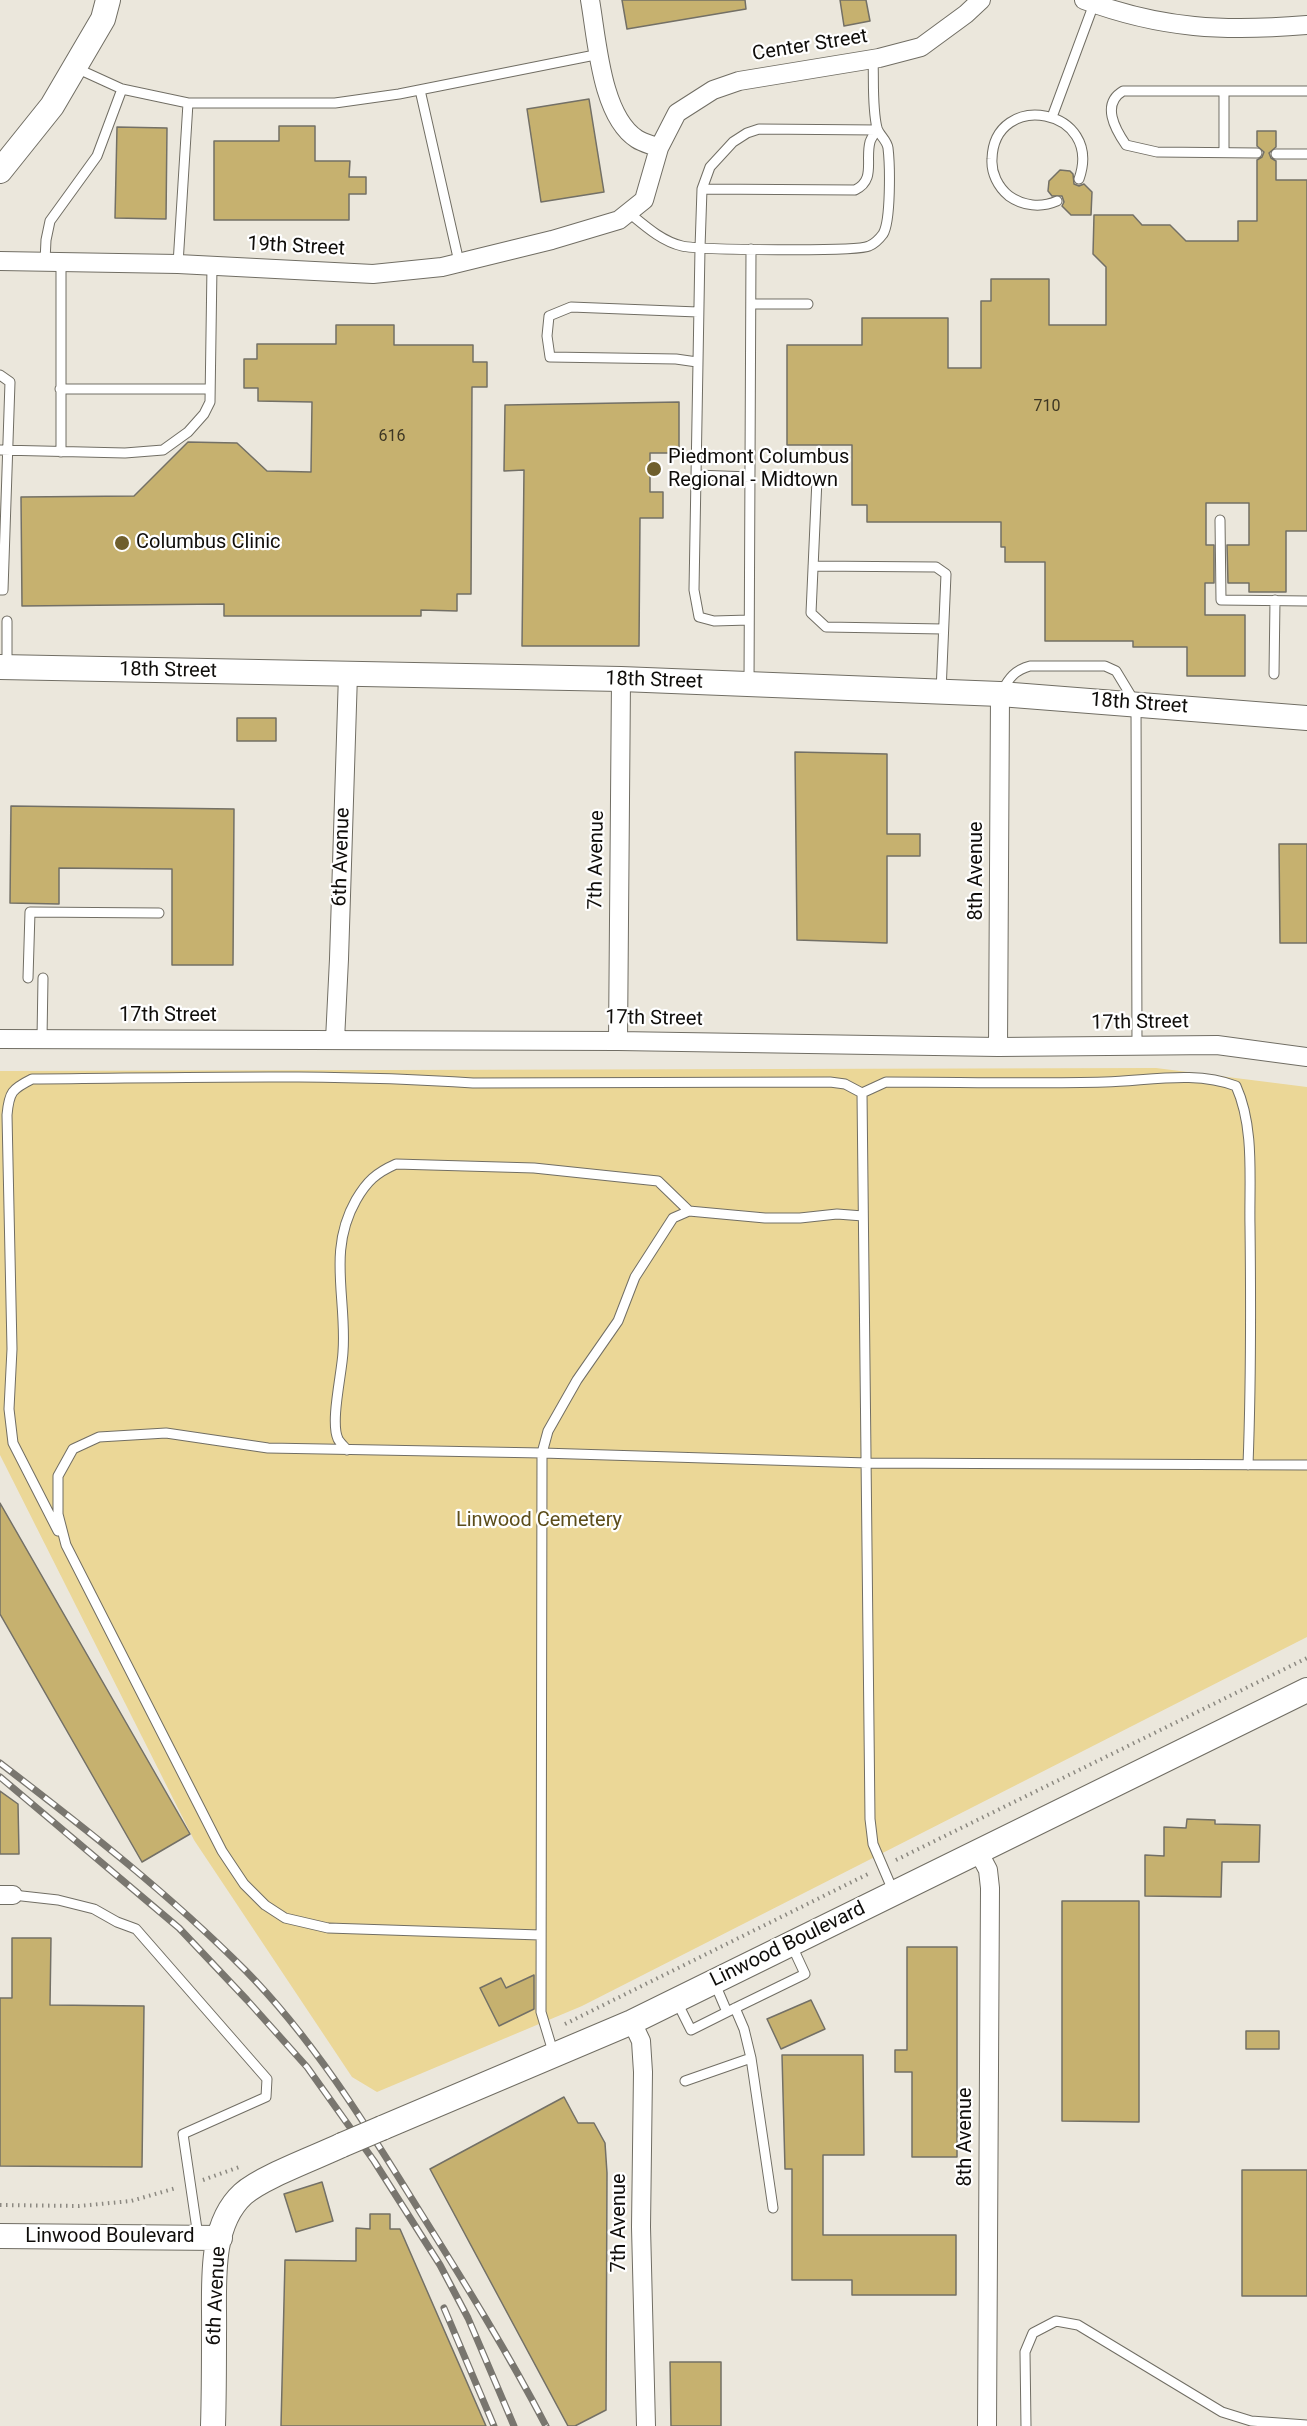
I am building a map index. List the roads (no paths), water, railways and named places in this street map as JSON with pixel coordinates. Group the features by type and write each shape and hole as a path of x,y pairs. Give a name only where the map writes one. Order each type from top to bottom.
{"street":[{"path":"0,171 52,106 103,19 108,0"},
{"path":"590,0 608,98 620,120 636,138 659,148 644,200 628,212"},
{"name":"Center Street","path":"659,148 677,113 713,90 739,81 873,59 921,47 981,0"},
{"path":"1091,1 1139,19 1173,25 1226,28 1307,25"},
{"name":"19th Street","path":"0,261 178,264 373,274 442,267 586,230 619,220 628,212"},
{"name":"18th Street","path":"4,667 621,679 749,684 1000,694 1307,718"},
{"name":"6th Avenue","path":"335,1040 348,674"},
{"name":"7th Avenue","path":"618,1041 621,679"},
{"name":"8th Avenue","path":"998,1047 1000,694"},
{"name":"17th Street","path":"0,1039 618,1041 998,1047 1217,1045 1307,1057"},
{"name":"Linwood Boulevard","path":"262,2182 382,2128 551,2044 632,2022 1307,1690"},
{"name":"8th Avenue","path":"978,1851 988,1870 990,1888 987,2426"},
{"name":"7th Avenue","path":"632,2022 640,2041 643,2072 641,2227 646,2426"},
{"name":"6th Avenue","path":"213,2426 215,2262 209,2237 244,2193 262,2182"},
{"name":"Linwood Boulevard","path":"0,2236 209,2237"}],"lane":[{"path":"1052,117 1091,1"},
{"path":"75,68 122,88 188,103 336,103 420,90 600,54"},
{"path":"628,212 664,239 681,246 848,249 869,246 883,234 887,223 888,145 877,130 873,59"},
{"path":"61,452 53,261 46,240 50,221 97,156 122,88"},
{"path":"420,90 459,262"},
{"path":"1257,153 1157,153 1126,145 1115,129 1112,103 1123,91 1307,91"},
{"path":"1224,91 1224,153"},
{"path":"178,264 188,103"},
{"path":"1057,201 1040,206 1017,201 999,186 992,164 996,141 1011,123 1031,114 1052,117 1070,128 1077,136 1083,156 1079,179"},
{"path":"749,620 714,621 699,617 694,590 699,248 702,189 710,167 733,142 747,133 773,128 877,130"},
{"path":"702,189 855,190 862,187 867,180 870,141 877,130"},
{"path":"1276,154 1307,154"},
{"path":"749,684 751,249"},
{"path":"4,451 125,453 163,450 188,432 204,414 210,402 212,266"},
{"path":"751,304 808,304"},
{"path":"697,362 676,359 550,357 547,336 549,316 570,307 698,312"},
{"path":"0,375 10,382 4,451 3,590 0,590"},
{"path":"60,389 210,389"},
{"path":"696,476 750,477"},
{"path":"817,479 811,613 826,627 944,629"},
{"path":"1220,520 1221,600 1307,601"},
{"path":"813,566 936,567 946,574 941,692"},
{"path":"1274,674 1275,600"},
{"path":"4,667 7,621"},
{"path":"1000,694 1010,676 1020,668 1105,666 1116,670 1136,704 1137,1046"},
{"path":"28,978 30,912 159,913"},
{"path":"42,1038 43,978"},
{"path":"540,1935 328,1928 285,1918 265,1905 244,1884 222,1851 13,1443 9,1409 12,1349 8,1097 16,1087 32,1079 261,1077 472,1083 830,1082 846,1084 862,1093"},
{"path":"862,1093 886,1082 1106,1082 1188,1078 1219,1079 1236,1086 1243,1101 1249,1144 1251,1390 1248,1465"},
{"path":"862,1093 870,1819 873,1844 894,1893"},
{"path":"347,1450 338,1438 336,1412 344,1326 338,1268 340,1243 348,1214 361,1191 377,1172 396,1164 534,1168 635,1178 657,1182 689,1211"},
{"path":"551,2044 541,2012 540,1935 542,1453 548,1431 577,1380 618,1321 634,1277 673,1218 689,1211 765,1218 837,1214 863,1216"},
{"path":"66,1545 58,1514 58,1476 73,1449 99,1437 166,1433 268,1448 542,1453 867,1463 1307,1465"},
{"path":"6,1895 58,1900 94,1909 117,1922 136,1929 267,2079 266,2097 183,2134 190,2184 209,2237"},
{"path":"676,2000 691,2030 805,1974 791,1944"},
{"path":"714,1981 744,2029 751,2058 773,2208"},
{"path":"685,2081 751,2058"},
{"path":"1026,2426 1025,2352 1034,2333 1056,2321 1078,2325 1222,2412 1251,2421 1307,2425"}],"railway":[{"path":"0,1763 95,1837 187,1915 245,1970 295,2027 340,2088 455,2267 546,2426"},
{"path":"0,1777 179,1928 307,2067 374,2161 440,2265 468,2318 514,2426"},
{"path":"444,2308 494,2426"}],"place":[{"name":"Piedmont Columbus Regional - Midtown","path":"654,469"},
{"name":"Columbus Clinic","path":"122,543"}],"park label":[{"name":"Linwood Cemetery","path":"539,1521"}]}
